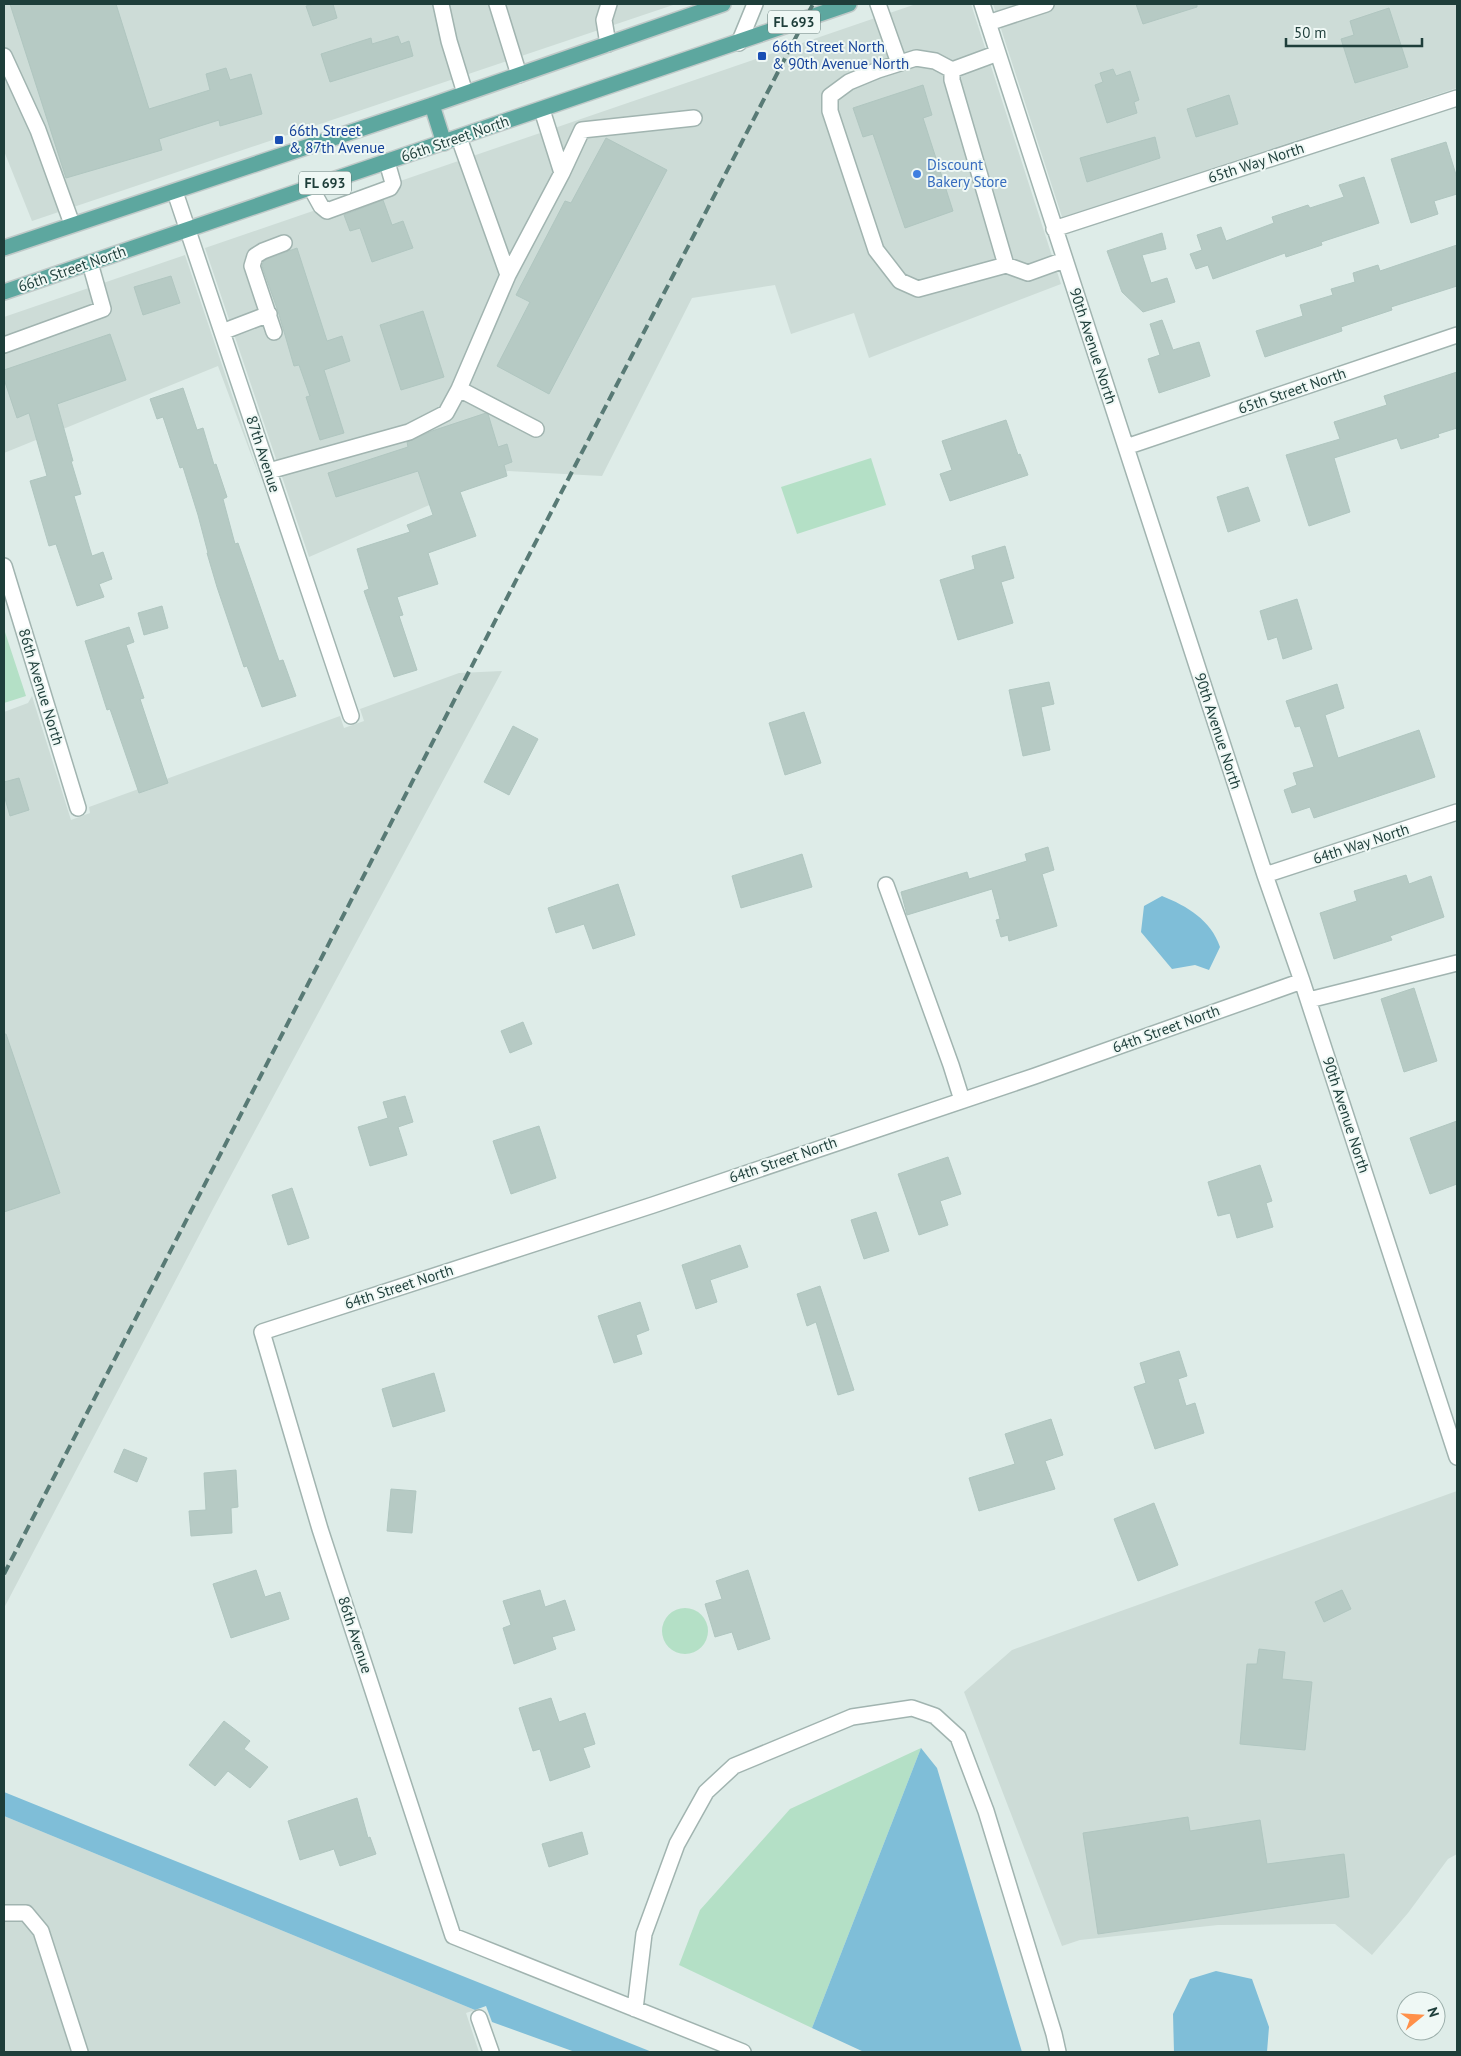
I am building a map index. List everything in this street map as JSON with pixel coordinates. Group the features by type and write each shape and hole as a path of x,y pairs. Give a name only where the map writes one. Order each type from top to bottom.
{"main road":[{"name":"FL 693","path":"4,248 432,105 723,4"},
{"name":"66th Street North","path":"4,292 739,43 806,17 850,4"},
{"path":"432,105 444,143"}],"street":[{"path":"441,4 465,93"},
{"path":"497,4 519,75"},
{"path":"608,44 604,20 609,4"},
{"path":"739,43 755,4"},
{"path":"878,4 899,64"},
{"name":"90th Avenue North","path":"982,4 1265,875 1309,1000 1457,1457"},
{"path":"988,23 1046,4"},
{"path":"998,53 952,70 935,61 916,58 849,82 830,96 830,112 876,250 900,281 918,289 1006,264 1028,273 1064,260"},
{"path":"4,56 38,130 72,224"},
{"path":"952,70 952,80 1006,264"},
{"name":"65th Way North","path":"1054,229 1457,98"},
{"path":"542,110 562,173"},
{"path":"268,471 409,432 446,413 459,389 508,275 562,173 582,130 694,118"},
{"path":"459,138 508,275"},
{"path":"311,188 321,206 327,211 390,188 393,183 387,162"},
{"name":"87th Avenue","path":"175,192 351,716"},
{"path":"274,332 252,266 255,256 262,250 284,243"},
{"path":"4,345 103,309 90,263"},
{"path":"222,332 269,314"},
{"name":"65th Street North","path":"1126,447 1457,334"},
{"path":"459,389 536,429"},
{"name":"86th Avenue North","path":"4,566 78,808"},
{"name":"64th Way North","path":"1265,875 1457,812"},
{"path":"886,885 962,1100"},
{"path":"1309,1000 1457,963"},
{"name":"64th Street North","path":"262,1332 653,1205 962,1100 1302,980"},
{"name":"86th Avenue","path":"262,1332 320,1528 453,1936 635,2009"},
{"path":"743,2052 635,2009 644,1934 677,1844 706,1792 734,1766 852,1717 912,1708 935,1716 958,1737 986,1811 1058,2052"},
{"path":"4,1913 26,1913 41,1931 80,2052"},
{"path":"480,2018 491,2052"}],"shaded area":[{"path":"4,4 676,4 32,221 4,151"},
{"path":"916,4 971,4 1061,284 869,358 854,313 791,334 775,285 692,298 602,476 508,471 309,557 205,248"},
{"path":"993,4 1457,4 1457,88 1062,217"},
{"path":"185,255 261,481 218,366 4,453 4,317"},
{"path":"502,671 214,1207 4,1608 4,712 28,703 32,696 71,820 90,813 89,807 340,716 344,728 364,721 360,709 459,673"},
{"path":"1457,1491 1457,1854 1448,1859 1408,1913 1372,1955 1335,1924 1218,1925 1080,1940 1062,1946 964,1692 1012,1650"},
{"path":"4,1816 475,2010 466,2013 479,2052 4,2052"}],"green space":[{"path":"871,458 886,505 797,534 781,487"},
{"path":"4,629 26,696 4,703"},
{"path":"681,1608 689,1608 698,1612 704,1618 708,1631 704,1644 698,1650 689,1654 681,1654 672,1650 666,1644 662,1635 662,1627 666,1618 672,1612"},
{"path":"921,1748 812,2028 679,1965 700,1910 790,1809"}],"water":[{"path":"1162,896 1189,909 1211,929 1220,947 1209,970 1195,965 1172,969 1141,932 1144,906"},
{"path":"921,1748 937,1768 1022,2052 864,2052 812,2028"},
{"path":"4,1792 652,2052 575,2052 492,2022 486,2006 475,2010 4,1816"},
{"path":"1216,1971 1252,1979 1269,2027 1267,2052 1174,2052 1173,2014 1190,1979"}],"building":[{"path":"10,4 116,4 149,109 210,90 206,74 226,68 230,80 251,74 262,114 220,126 219,120 159,139 162,150 66,178"},
{"path":"333,4 337,18 313,26 306,6"},
{"path":"1136,4 1197,4 1197,7 1143,24"},
{"path":"1389,8 1408,67 1355,83 1341,39 1354,35 1350,21"},
{"path":"398,36 401,44 409,41 413,56 330,82 321,54 371,38 372,44"},
{"path":"1113,69 1116,76 1130,71 1139,100 1134,102 1137,113 1107,123 1095,85 1103,82 1100,73"},
{"path":"923,85 932,115 923,118 953,211 905,228 873,134 863,137 853,108"},
{"path":"1229,95 1238,124 1196,137 1187,109"},
{"path":"1155,137 1160,158 1087,182 1080,158"},
{"path":"606,138 667,170 549,394 497,366 530,302 516,295 565,201 571,203"},
{"path":"1446,142 1457,178 1457,194 1434,201 1438,214 1411,223 1391,159"},
{"path":"1364,177 1379,223 1321,242 1322,245 1286,257 1285,253 1213,279 1208,265 1196,269 1190,254 1202,250 1197,235 1221,227 1226,241 1274,223 1272,217 1308,205 1310,208 1344,197 1339,185"},
{"path":"383,200 392,225 403,221 413,248 372,262 360,228 350,231 344,215"},
{"path":"1162,233 1166,249 1142,255 1151,283 1167,278 1175,302 1143,312 1122,292 1107,251"},
{"path":"1457,245 1457,286 1391,307 1392,310 1341,327 1342,331 1265,357 1256,331 1303,316 1300,305 1333,295 1331,289 1355,282 1353,273 1378,265 1380,271"},
{"path":"297,248 327,341 342,336 350,361 324,370 344,433 320,440 306,397 310,396 299,365 294,366 278,311 262,266 263,262 267,259"},
{"path":"171,276 180,303 143,315 134,287"},
{"path":"423,311 444,377 401,390 380,325"},
{"path":"1162,320 1173,350 1199,342 1210,376 1159,393 1148,359 1160,355 1150,324"},
{"path":"110,334 126,380 57,404 81,494 74,496 92,556 103,552 112,579 99,584 104,597 77,606 56,544 49,546 30,481 47,476 29,413 17,418 4,379 4,370"},
{"path":"1457,372 1457,428 1438,434 1439,437 1401,449 1397,438 1334,458 1350,512 1309,526 1286,455 1340,439 1334,422 1387,405 1384,396"},
{"path":"183,388 197,430 203,428 214,465 216,464 227,497 223,499 235,544 238,543 279,661 283,660 296,696 262,707 247,666 244,667 217,587 183,467 180,468 163,417 157,419 150,399"},
{"path":"486,413 488,414 498,447 507,444 512,462 504,465 507,476 460,492 476,536 428,553 438,584 397,597 403,615 399,616 417,670 394,677 364,591 369,589 357,549 410,532 407,525 433,515 418,471 336,497 328,473 408,447 407,442 432,431"},
{"path":"1006,420 1018,455 1020,454 1028,475 950,501 940,474 952,470 942,441"},
{"path":"1248,487 1260,521 1228,532 1217,497"},
{"path":"1005,546 1014,578 1001,582 1013,623 958,640 940,580 975,569 972,556"},
{"path":"1297,599 1312,649 1283,659 1277,637 1268,640 1260,611"},
{"path":"162,606 168,628 144,635 138,613"},
{"path":"129,627 134,642 126,645 144,698 140,699 168,783 139,793 110,709 107,710 85,641"},
{"path":"1049,682 1054,704 1041,707 1050,750 1023,756 1009,690"},
{"path":"1337,684 1344,708 1325,715 1338,758 1419,730 1435,777 1314,818 1310,807 1292,813 1284,790 1297,785 1293,773 1314,767 1300,726 1295,727 1286,701"},
{"path":"804,712 821,763 785,775 769,723"},
{"path":"513,726 538,739 509,795 484,782"},
{"path":"19,778 29,810 10,816 4,795 4,782"},
{"path":"1048,847 1054,870 1042,874 1057,926 1009,941 1008,935 1001,937 996,920 1000,919 992,889 907,915 901,892 967,872 969,879 1027,861 1025,854"},
{"path":"802,854 812,887 741,908 732,876"},
{"path":"1406,875 1409,884 1431,876 1444,917 1390,936 1392,940 1334,959 1320,913 1357,901 1354,891"},
{"path":"618,884 635,935 593,949 584,924 556,933 548,908"},
{"path":"1414,988 1437,1061 1404,1072 1381,999"},
{"path":"523,1022 532,1044 510,1053 501,1031"},
{"path":"4,1034 6,1034 60,1193 4,1212"},
{"path":"405,1096 413,1122 398,1127 407,1155 370,1166 358,1127 388,1118 383,1102"},
{"path":"1457,1121 1457,1184 1430,1194 1410,1138"},
{"path":"539,1126 556,1178 511,1194 493,1141"},
{"path":"948,1157 961,1194 940,1201 948,1225 919,1235 898,1174"},
{"path":"1260,1165 1272,1201 1266,1203 1273,1227 1237,1238 1230,1213 1218,1216 1208,1182"},
{"path":"292,1188 309,1238 288,1245 272,1195"},
{"path":"876,1212 889,1251 864,1259 851,1220"},
{"path":"740,1245 748,1267 710,1280 717,1302 696,1309 682,1265"},
{"path":"820,1286 854,1390 838,1395 816,1322 807,1326 797,1294"},
{"path":"640,1302 649,1330 636,1335 642,1354 614,1363 598,1316"},
{"path":"1179,1351 1187,1376 1178,1379 1186,1406 1195,1403 1204,1433 1155,1449 1134,1387 1146,1383 1140,1363"},
{"path":"434,1373 445,1411 393,1427 382,1389"},
{"path":"1051,1419 1063,1455 1045,1461 1055,1489 979,1511 969,1478 1015,1464 1005,1434"},
{"path":"124,1449 147,1458 137,1482 114,1472"},
{"path":"236,1470 238,1507 231,1508 232,1533 191,1536 189,1511 206,1510 204,1473"},
{"path":"391,1489 416,1491 412,1533 387,1531"},
{"path":"1154,1503 1178,1565 1138,1581 1114,1519"},
{"path":"256,1570 265,1597 280,1592 289,1619 231,1638 213,1584"},
{"path":"748,1570 770,1639 738,1650 732,1632 715,1637 705,1604 722,1599 716,1581"},
{"path":"540,1590 545,1607 565,1600 575,1630 552,1637 556,1649 514,1664 503,1628 511,1625 503,1601"},
{"path":"1342,1590 1351,1609 1324,1622 1315,1602"},
{"path":"1259,1649 1285,1652 1282,1679 1312,1682 1305,1750 1240,1744 1247,1664 1257,1664"},
{"path":"551,1698 559,1722 585,1713 595,1744 583,1748 590,1767 550,1781 540,1749 533,1751 519,1708"},
{"path":"224,1721 250,1741 244,1749 268,1767 250,1788 228,1771 215,1786 189,1765"},
{"path":"357,1798 368,1838 370,1837 376,1854 340,1866 334,1849 300,1860 288,1821"},
{"path":"1188,1817 1190,1831 1260,1820 1267,1864 1344,1854 1349,1897 1098,1934 1083,1833"},
{"path":"582,1832 588,1854 549,1867 542,1844"}],"railway":[{"path":"4,1574 813,4"}],"place":[{"name":"66th Street North & 90th Avenue North","path":"762,56"},
{"name":"66th Street & 87th Avenue","path":"279,140"},
{"name":"Discount Bakery Store","path":"917,174"}]}
